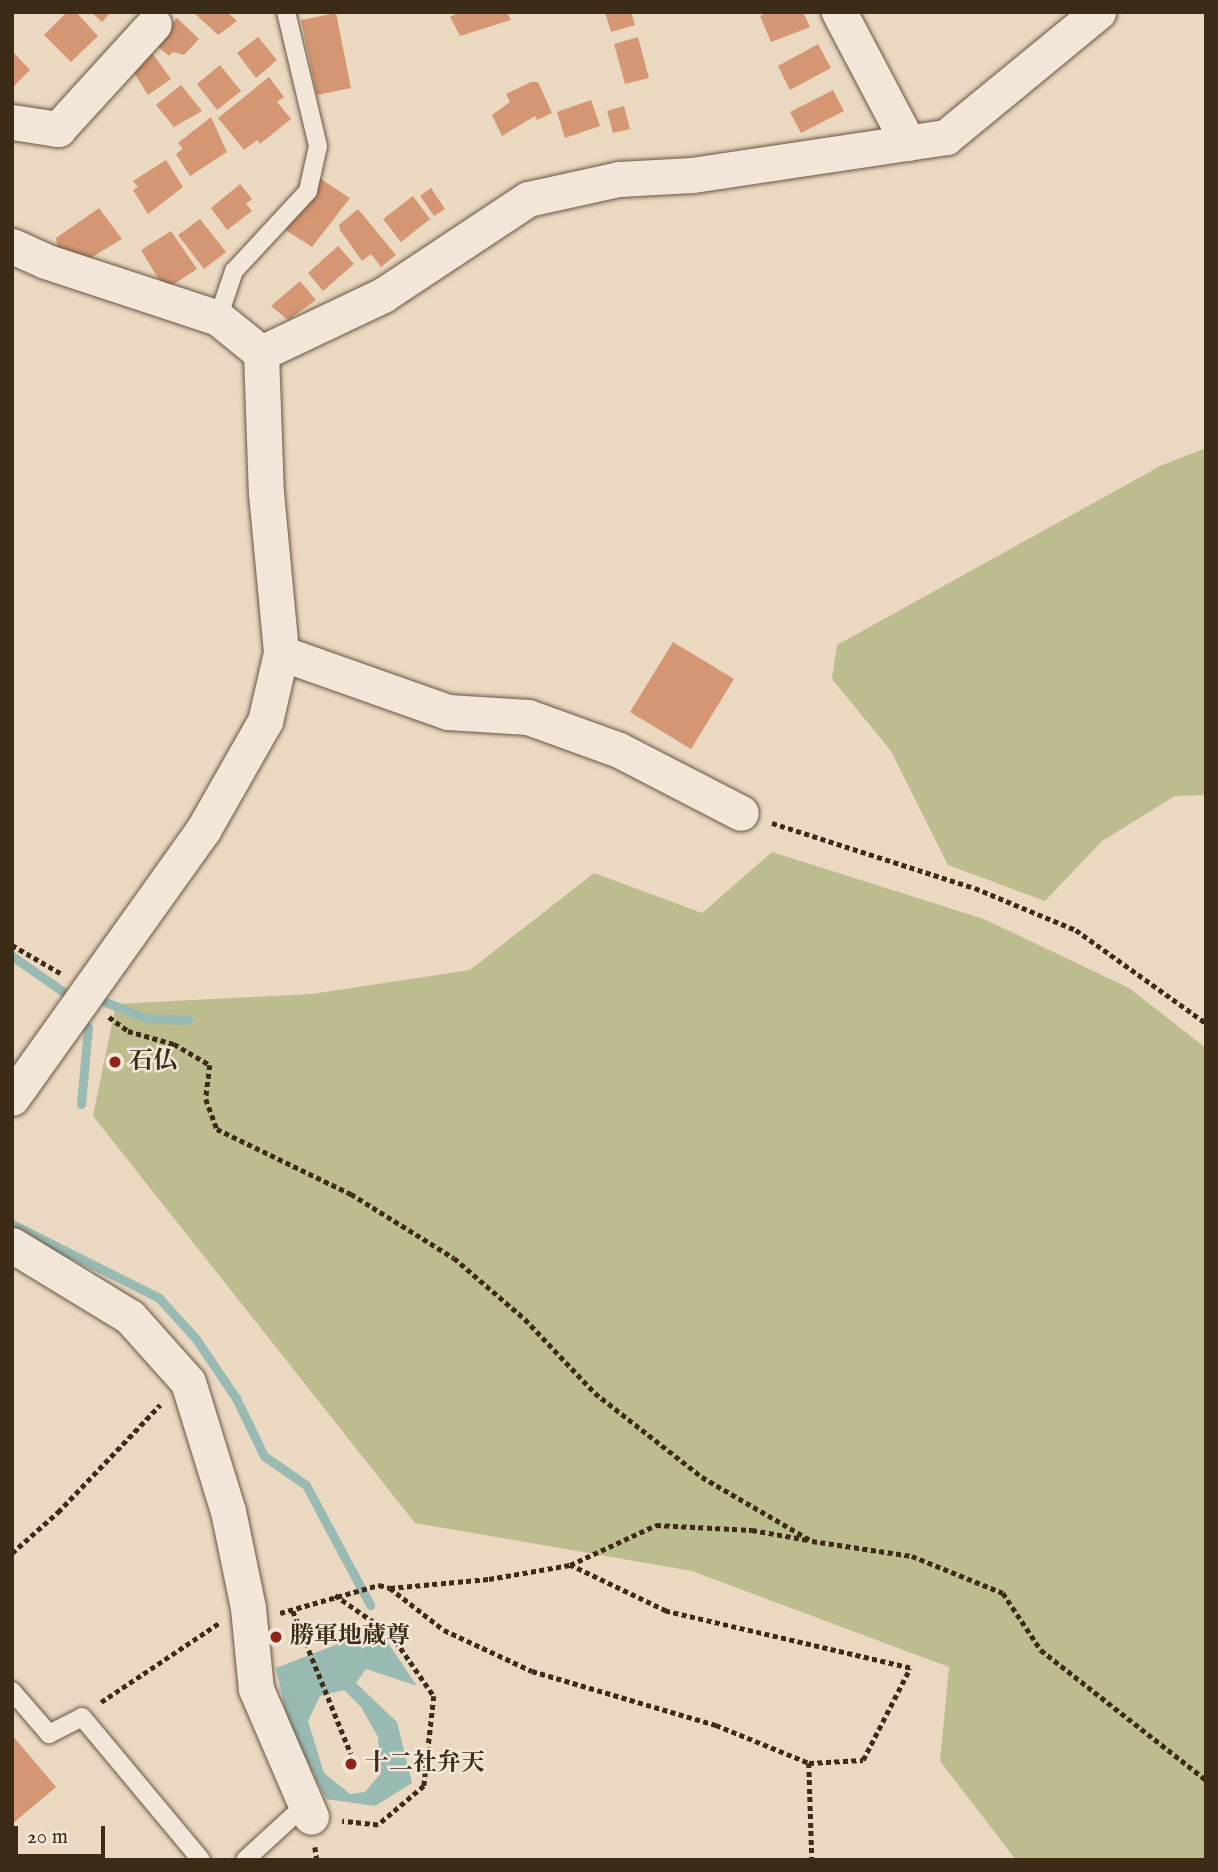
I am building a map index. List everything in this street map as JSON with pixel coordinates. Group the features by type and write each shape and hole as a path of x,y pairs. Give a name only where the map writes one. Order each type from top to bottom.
{"street":[{"path":"839,12 908,143"},
{"path":"261,354 383,295 528,199 619,179 692,175 946,138 1098,12"},
{"path":"12,122 58,129 154,24"},
{"path":"12,246 45,261 218,318 261,354 266,493 282,653 265,721 203,830 86,990 12,1098"},
{"path":"282,653 448,712 528,717 619,750 741,813"},
{"path":"12,1245 130,1317 188,1382 228,1511 249,1619 256,1689 307,1812"}],"lane":[{"path":"218,318 234,271 308,191 318,146 286,12"},
{"path":"12,1691 49,1734 82,1717 201,1860"},
{"path":"245,1860 307,1812"}],"path":[{"path":"741,813 975,888 1076,930 1206,1023"},
{"path":"12,944 86,990 102,1012 128,1031 174,1044 209,1065 206,1099 217,1129 351,1194 454,1258 525,1320 595,1394 702,1477 812,1541"},
{"path":"12,1553 58,1512 152,1411"},
{"path":"249,1619 293,1611 334,1594 379,1585 390,1588 489,1579 570,1565 656,1525 752,1530 912,1556 1003,1593 1041,1650 1206,1780"},
{"path":"390,1588 444,1630 532,1671 716,1725 809,1763 863,1760 910,1668 666,1611 570,1565"},
{"path":"307,1812 378,1825 424,1786 434,1696 391,1634 334,1594"},
{"path":"293,1611 314,1654 351,1754"},
{"path":"116,1691 210,1628"},
{"path":"809,1763 812,1860"}],"shaded area":[{"path":"1206,448 1206,795 1175,796 1102,841 1045,901 948,865 891,751 832,679 837,645 1162,465"},
{"path":"772,852 984,919 1129,988 1206,1048 1206,1860 1016,1860 940,1761 949,1667 692,1571 415,1523 93,1116 116,1004 312,994 470,970 594,873 702,913"}],"water":[{"path":"384,1637 417,1686 366,1669 356,1683 397,1722 412,1783 375,1806 326,1799 288,1722 276,1668 343,1642","holes":["344,1690 361,1707 378,1737 381,1773 365,1792 350,1794 324,1773 308,1721 320,1696"]}],"building":[{"path":"67,12 76,12 98,36 71,62 44,35"},
{"path":"91,12 111,12 102,22"},
{"path":"193,12 227,12 237,21 218,35"},
{"path":"460,12 507,12 511,20 460,36 450,17"},
{"path":"605,12 631,12 635,25 611,32"},
{"path":"768,12 803,12 810,27 771,42 760,16"},
{"path":"336,13 351,88 317,95 301,20"},
{"path":"177,18 199,39 184,55 173,52 169,56 149,39 160,36"},
{"path":"258,37 277,60 256,78 237,53"},
{"path":"638,37 649,78 625,84 614,44"},
{"path":"818,44 831,68 790,90 778,66"},
{"path":"150,50 171,79 148,95 129,65"},
{"path":"12,51 30,70 12,88"},
{"path":"220,65 241,91 217,110 197,84"},
{"path":"269,77 284,97 277,102 291,119 260,144 257,140 244,150 218,118"},
{"path":"531,82 538,82 552,113 537,120 535,116 502,136 492,115 510,102 506,94"},
{"path":"181,85 202,111 174,127 156,105"},
{"path":"833,90 844,111 801,133 790,112"},
{"path":"591,100 600,126 565,138 557,112"},
{"path":"624,106 630,129 613,133 607,111"},
{"path":"211,117 227,152 190,176 176,154 183,149 178,143"},
{"path":"166,160 183,187 148,214 133,190 138,187 133,181"},
{"path":"318,177 350,198 312,247 284,229"},
{"path":"240,184 252,199 246,204 252,211 227,230 211,208"},
{"path":"431,188 445,209 434,216 420,196"},
{"path":"413,196 430,219 401,242 383,219"},
{"path":"99,208 122,239 84,262 58,252 56,238"},
{"path":"358,209 396,255 381,267 371,254 362,261 340,230 339,225"},
{"path":"200,219 226,252 204,269 178,235"},
{"path":"171,231 197,269 165,290 141,250"},
{"path":"338,246 354,264 323,291 308,273"},
{"path":"300,281 316,300 288,320 271,306"},
{"path":"673,642 734,679 691,749 630,712"},
{"path":"12,1735 56,1787 12,1824"}],"waterway":[{"path":"12,956 65,993"},
{"path":"105,1002 146,1018 188,1020"},
{"path":"81,1104 88,1027"},
{"path":"12,1224 159,1298 196,1339 236,1398 264,1456 306,1485 370,1605"}],"place":[{"name":"石仏","path":"115,1062"},
{"name":"勝軍地蔵尊","path":"276,1637"},
{"name":"十二社弁天","path":"351,1764"}]}
